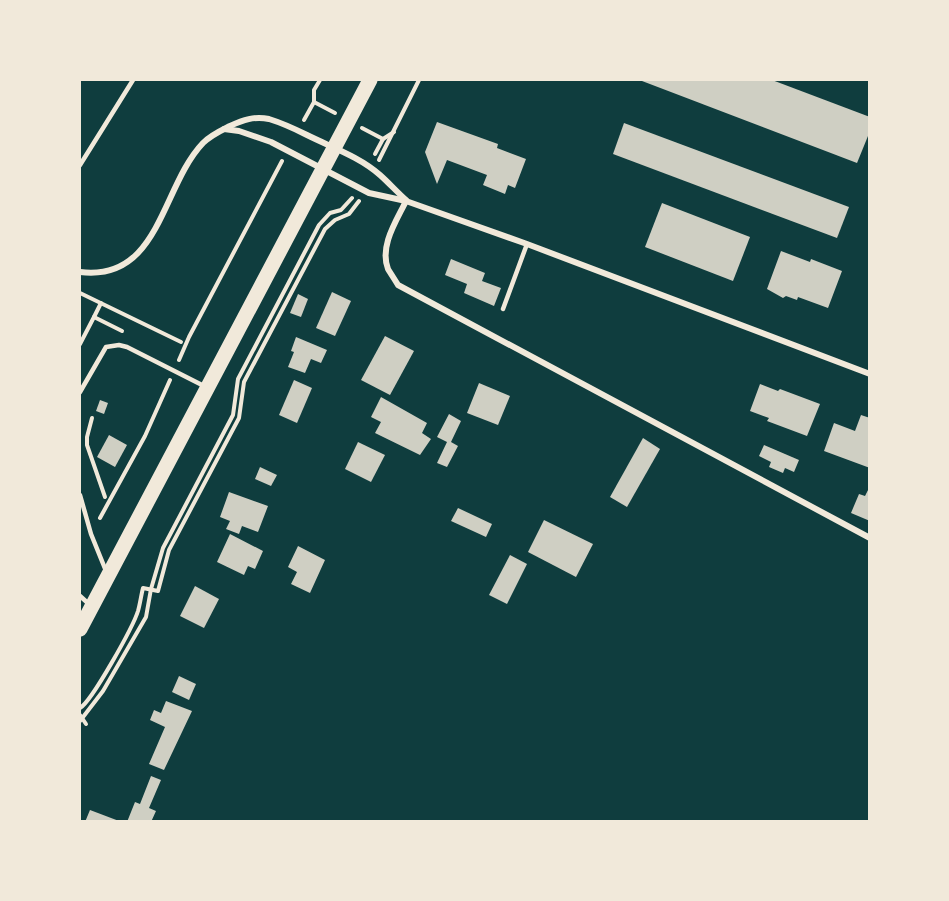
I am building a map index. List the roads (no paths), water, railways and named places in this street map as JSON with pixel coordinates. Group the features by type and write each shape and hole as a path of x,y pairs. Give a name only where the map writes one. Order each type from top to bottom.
{"main road":[{"path":"80,629 370,80"}],"street":[{"path":"80,273 112,271 137,255 149,239 193,156 209,137 246,119 269,120 334,148 379,174 406,201"},
{"path":"224,129 257,136 369,193 406,201 527,244 870,374"},
{"path":"406,201 389,234 387,246 387,267 398,285 870,538"}],"lane":[{"path":"80,165 133,80"},
{"path":"503,309 527,244"},
{"path":"80,392 106,347 119,345 208,388"},
{"path":"80,495 91,534 108,576"},
{"path":"80,596 92,607"}]}
